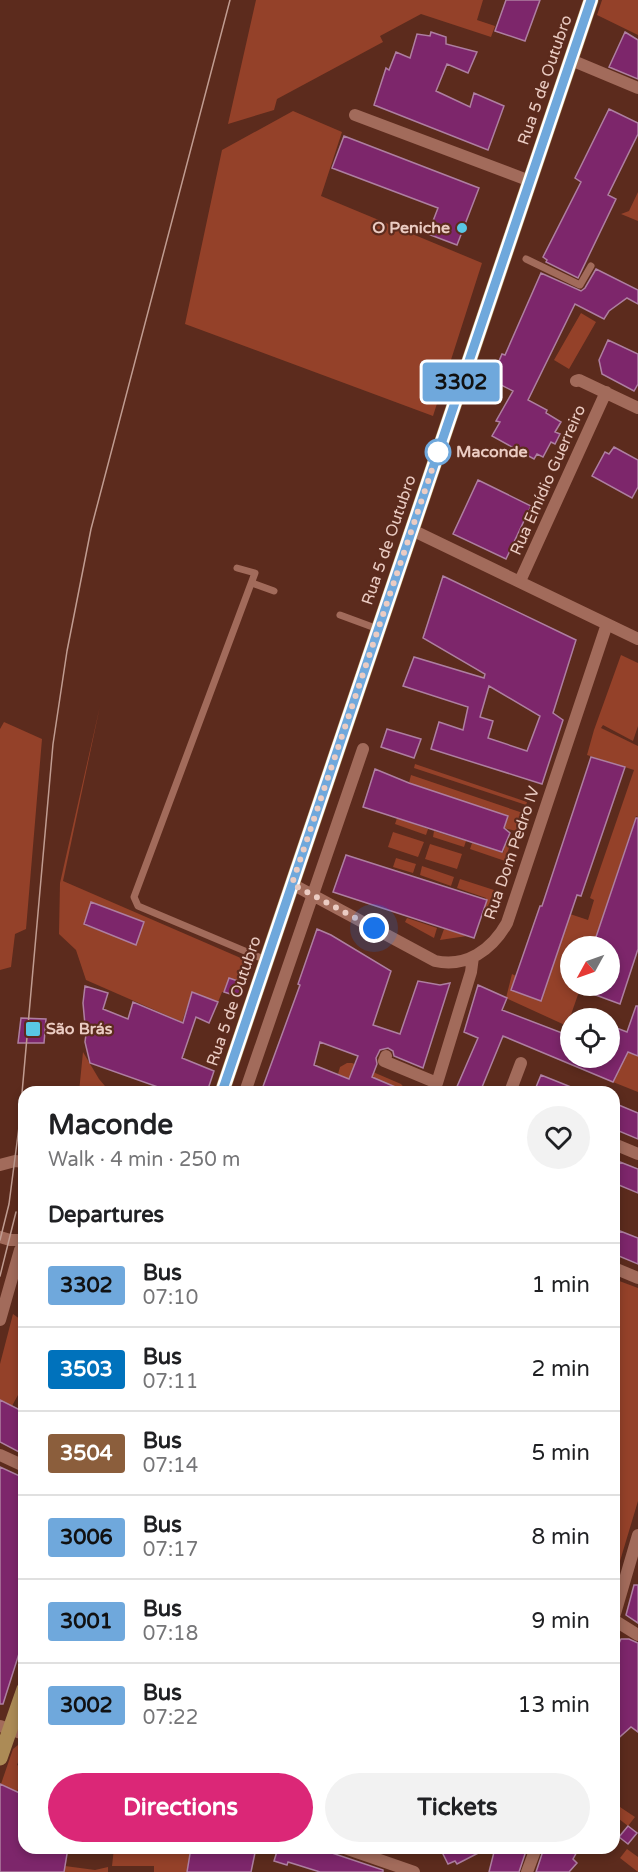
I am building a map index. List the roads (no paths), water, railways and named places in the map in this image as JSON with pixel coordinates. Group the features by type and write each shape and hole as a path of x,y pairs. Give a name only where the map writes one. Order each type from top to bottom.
{"main road":[{"name":"Rua 5 de Outubro","path":"224,1086 591,0"},
{"path":"0,1758 18,1708"}],"street":[{"path":"572,60 638,88"},
{"path":"355,115 530,181"},
{"path":"576,381 579,380 638,408"},
{"name":"Rua Emídio Guerreiro","path":"520,581 606,392"},
{"path":"412,530 638,639"},
{"name":"Rua Dom Pedro IV","path":"292,884 435,962 454,964 473,957 492,943 507,923 607,624"},
{"path":"247,1086 363,748"},
{"path":"386,1056 384,1061 437,1083 471,972 473,957"},
{"path":"512,1086 521,1063"},
{"path":"620,1146 638,1154"},
{"path":"0,1165 18,1161"},
{"path":"0,1237 18,1240"},
{"path":"0,1320 18,1257"},
{"path":"620,1270 638,1278"},
{"path":"0,1455 18,1463"},
{"path":"620,1598 638,1535"},
{"path":"620,1623 638,1635"},
{"path":"365,1854 414,1872"},
{"path":"527,1872 534,1854"}],"lane":[{"path":"526,259 580,285 591,266"},
{"path":"237,568 255,573 252,583 134,897 138,906 266,960"},
{"path":"252,583 274,591"},
{"path":"340,615 378,629"}],"tram line":[{"path":"23,1086 53,744 67,651 91,529 230,0"},
{"path":"0,1240 9,1204 18,1135"},
{"path":"0,1276 16,1212"}],"place":[{"name":"O Peniche","path":"462,228"},
{"name":"Maconde","path":"438,452"},
{"name":"São Brás","path":"33,1029"}]}
